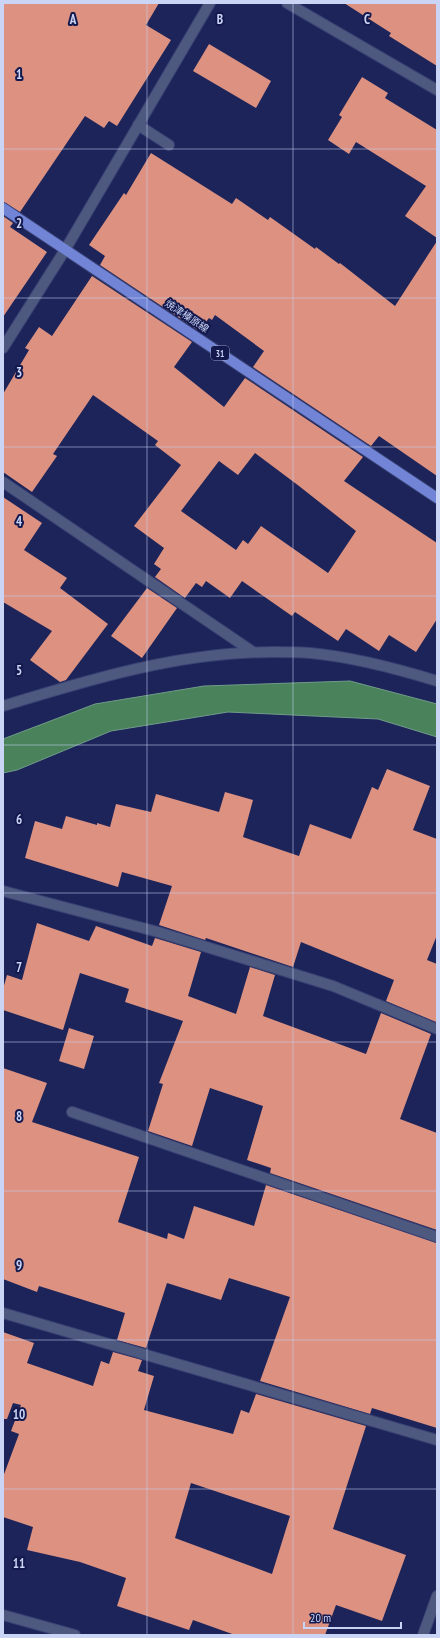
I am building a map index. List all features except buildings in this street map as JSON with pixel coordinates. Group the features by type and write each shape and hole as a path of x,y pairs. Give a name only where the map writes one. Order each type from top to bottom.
{"main road":[{"name":"焼津榛原線","path":"3,208 437,498"}],"street":[{"path":"3,348 65,250 210,3"},
{"path":"286,3 437,90"},
{"path":"138,125 169,145"},
{"path":"3,482 253,652"},
{"path":"3,706 87,680 140,667 192,658 253,652 308,653 366,661 437,681"},
{"path":"3,891 158,932 333,986 437,1029"},
{"path":"72,1112 437,1237"},
{"path":"3,1313 437,1440"},
{"path":"423,1635 437,1596"},
{"path":"3,1615 76,1635"}],"shaded area":[{"path":"350,681 437,704 437,737 378,719 228,712 111,731 17,770 3,773 3,739 95,704 204,686"}]}
